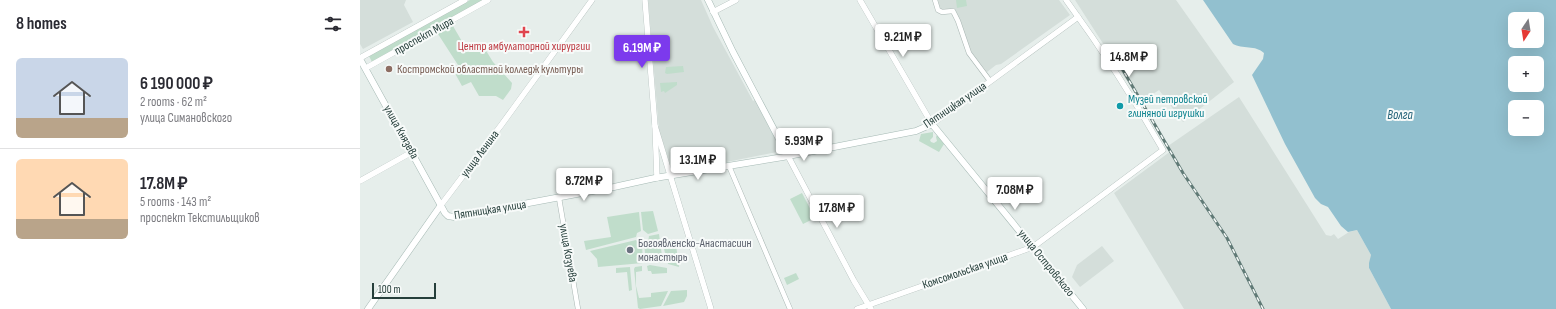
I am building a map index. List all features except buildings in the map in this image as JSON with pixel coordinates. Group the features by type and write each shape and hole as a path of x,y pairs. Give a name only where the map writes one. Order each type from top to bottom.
{"main road":[{"path":"708,0 733,52 788,156"},
{"name":"улица Князева","path":"360,58 363,70 442,205"},
{"name":"Пятницкая улица","path":"442,205 445,213 448,216 454,217 657,178 788,156 916,131 932,124"},
{"name":"улица Островского","path":"932,124 1083,309"},
{"name":"улица Ленина","path":"368,309 442,205"}],"street":[{"name":"проспект Мира","path":"360,58 465,0"},
{"name":"проспект Мира","path":"363,70 488,0"},
{"name":"улица Ленина","path":"442,205 592,0"},
{"path":"645,0 655,126 657,178"},
{"path":"713,12 736,0"},
{"name":"улица Островского","path":"860,0 932,124"},
{"path":"935,0 938,10 942,12 953,11 969,53 990,81"},
{"path":"1066,0 1078,16"},
{"name":"Пятницкая улица","path":"932,124 1078,16"},
{"name":"Комсомольская улица","path":"857,309 870,307 1033,247 1164,150 1078,16"},
{"path":"655,126 712,309"},
{"path":"360,181 412,152"},
{"path":"788,156 854,281 870,307"},
{"path":"729,166 790,309"},
{"name":"улица Козуева","path":"559,198 578,309"}],"shaded area":[{"path":"360,0 406,0 404,5 413,22 363,49 360,44"},
{"path":"648,0 701,0 713,27 753,101 755,100 778,144 779,149 777,152 677,172 672,170 659,131"},
{"path":"938,0 1059,0 1070,15 1001,64 996,65 987,72 970,50 954,8 940,10"},
{"path":"1075,0 1176,0 1234,82 1183,122 1159,90 1147,98 1150,102 1146,104 1144,102 1142,104"},
{"path":"1239,97 1326,235 1331,236 1334,234 1338,239 1349,232 1357,230 1371,255 1369,268 1391,309 1184,309 1114,193 1171,151 1168,146"},
{"path":"1102,246 1114,261 1080,287 1072,277 1077,265"}],"green space":[{"path":"470,0 483,0 372,62 369,56"},
{"path":"956,0 966,0 967,6 957,8"},
{"path":"453,26 467,50 482,44 493,62 512,83 511,89 503,100 496,96 479,96 471,82 462,86 452,68 458,65 438,34"},
{"path":"683,66 684,72 665,73 666,67"},
{"path":"677,82 677,85 665,93 664,91 661,92 660,83"},
{"path":"933,132 933,137 930,140 931,142 934,143 937,141 937,135 944,144 939,152 919,141 921,134"},
{"path":"802,193 815,218 803,224 790,199"},
{"path":"653,211 658,231 648,234 643,230 641,212"},
{"path":"639,212 641,231 637,233 636,237 586,250 584,241 611,237 607,217"},
{"path":"659,234 663,263 646,262 644,244 648,242 649,236"},
{"path":"636,240 642,244 643,263 598,267 597,259 590,251"},
{"path":"676,245 679,267 668,264 664,249 665,247"},
{"path":"650,265 667,268 667,273 652,274 651,271 648,271 647,266"},
{"path":"642,266 642,271 636,272 636,286 639,298 651,297 651,293 668,291 661,306 638,308 634,269 635,267"},
{"path":"630,267 632,290 629,291 627,272 616,273 616,268"},
{"path":"796,273 799,279 787,285 784,278"},
{"path":"687,290 687,296 684,302 663,306 671,291"}],"water":[{"name":"Волга","path":"1203,0 1556,0 1556,309 1391,309 1369,268 1371,255 1357,230 1348,232 1341,226 1328,207 1321,204 1315,198 1285,144 1252,75 1263,59 1264,53 1257,49 1233,44"}],"railway":[{"path":"1120,65 1183,173 1227,238 1263,309"}],"place":[{"name":"Центр амбулаторной хирургии","path":"524,32"},
{"name":"Костромской областной колледж культуры","path":"389,69"},
{"name":"Музей петровской глиняной игрушки","path":"1120,106"},
{"name":"Богоявленско-Анастасиин монастырь","path":"630,250"}]}
